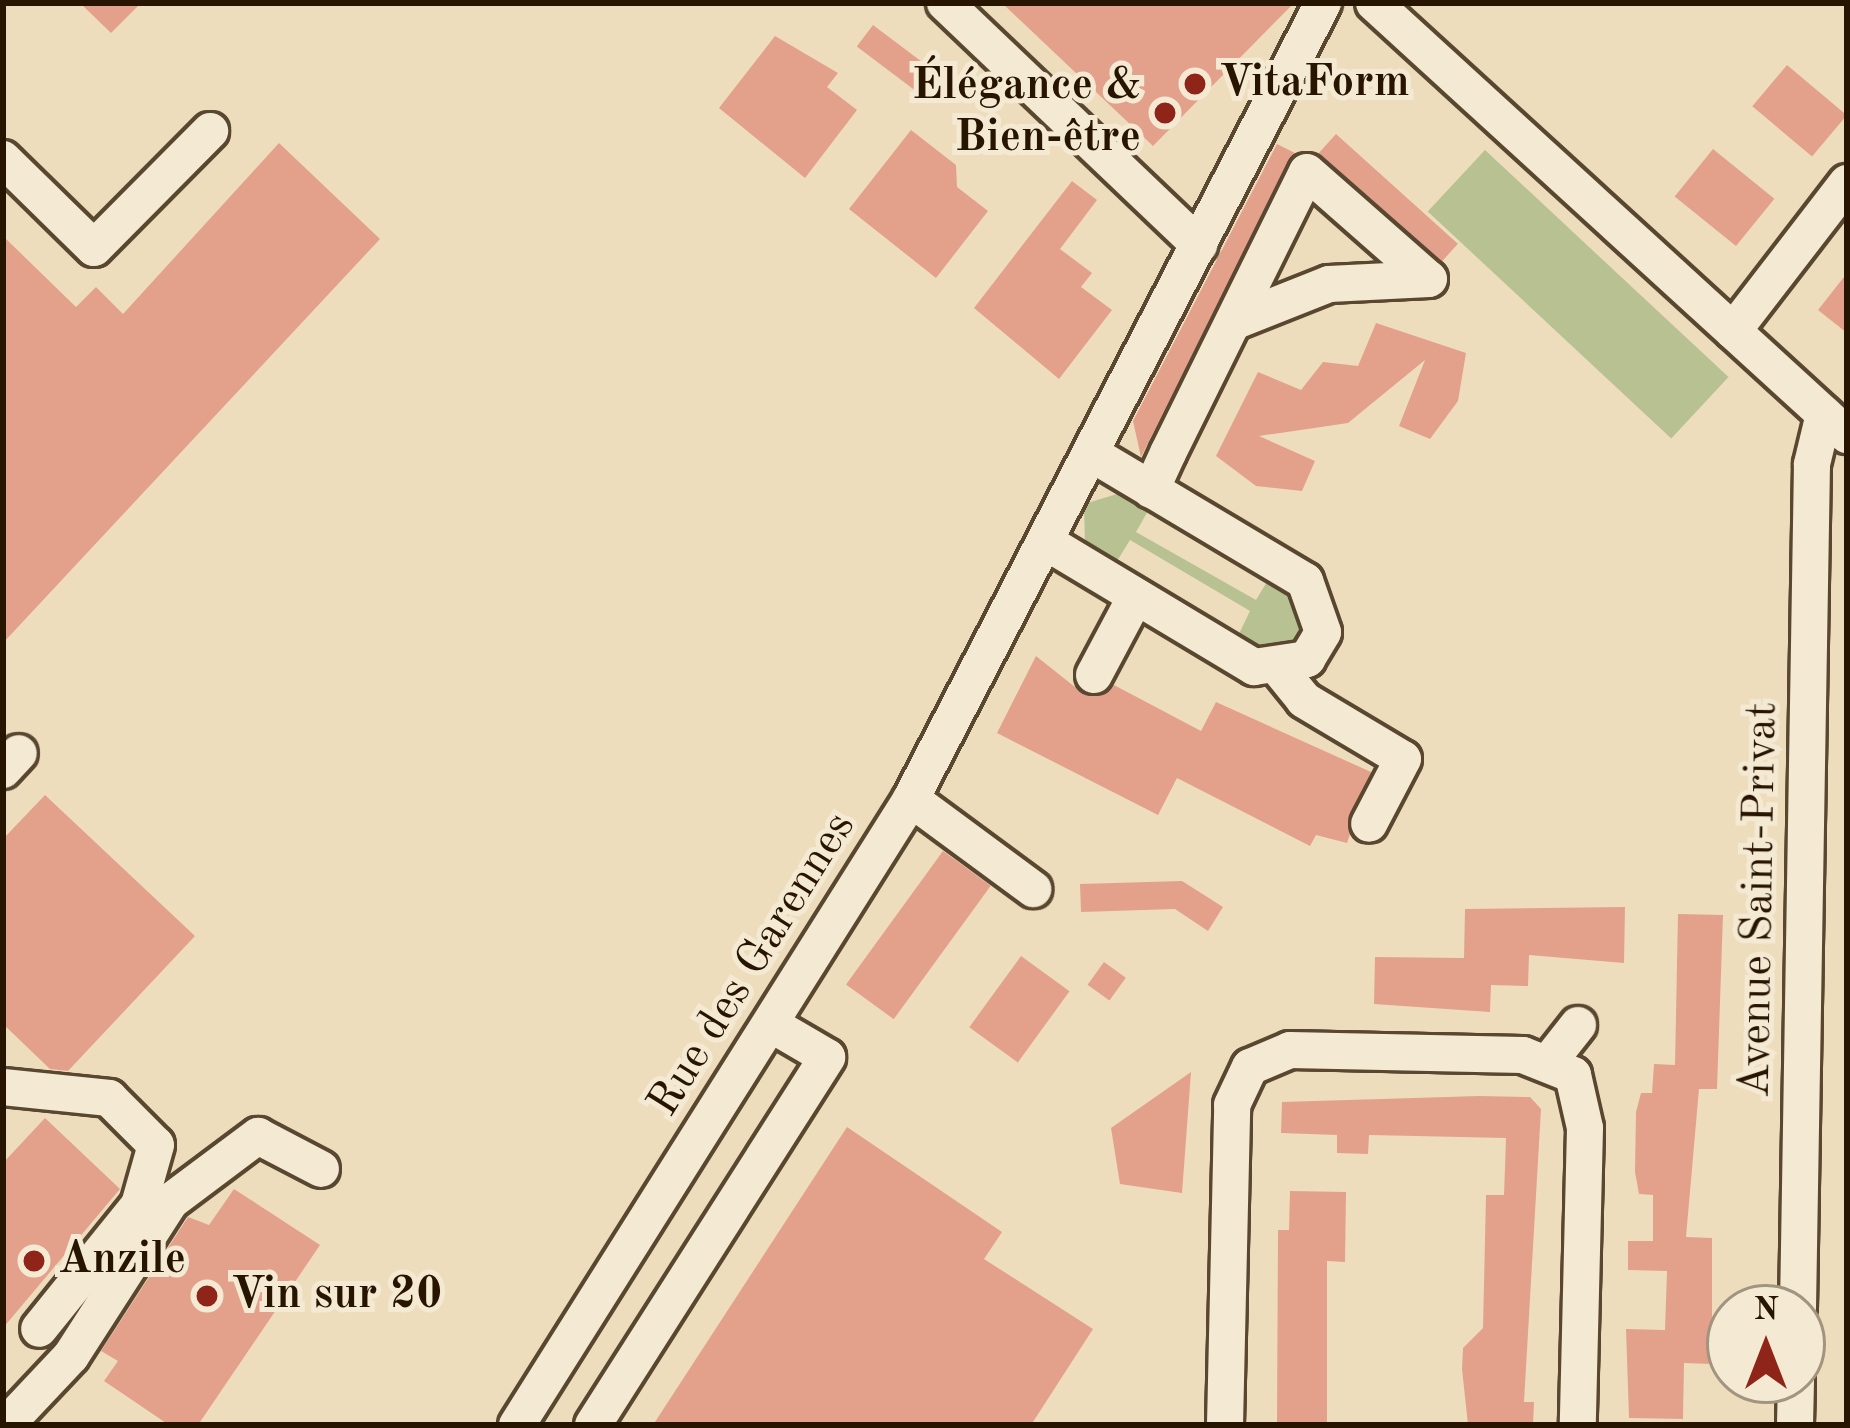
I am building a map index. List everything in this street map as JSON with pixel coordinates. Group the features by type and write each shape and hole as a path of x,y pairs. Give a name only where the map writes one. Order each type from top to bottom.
{"street":[{"path":"945,3 1198,245"},
{"name":"Rue des Garennes","path":"518,1424 775,1026 911,800 1323,3"},
{"path":"1374,3 1836,424"},
{"path":"3,159 94,248 210,130"},
{"path":"1151,490 1233,322 1307,172 1429,279 1329,284 1233,322"},
{"path":"1733,331 1847,183"},
{"name":"Avenue Saint-Privat","path":"1799,1284 1817,494 1836,424"},
{"path":"1046,542 1254,667 1280,670 1306,659 1323,632 1305,581 1092,454"},
{"path":"1817,494 1847,455"},
{"path":"1094,675 1136,596"},
{"path":"1280,670 1304,700 1403,759 1369,824"},
{"path":"911,800 1033,889"},
{"path":"1552,1058 1578,1025"},
{"path":"593,1425 827,1058 775,1026"},
{"path":"1225,1425 1232,1106 1250,1067 1290,1050 1552,1058 1573,1076 1585,1128 1578,1425"},
{"path":"3,1087 109,1098 156,1145 139,1205 39,1329"},
{"path":"6,1425 71,1356 171,1201 258,1136 322,1168"}],"green space":[{"path":"1485,150 1729,377 1671,439 1428,211"},
{"path":"1127,491 1152,504 1136,532 1256,600 1271,575 1296,591 1305,628 1290,650 1267,654 1237,638 1250,611 1130,540 1114,566 1085,546 1084,504"}],"building":[{"path":"80,3 141,3 111,33"},
{"path":"1002,3 1294,3 1153,146"},
{"path":"873,25 946,80 929,101 857,47"},
{"path":"775,36 838,73 827,87 857,110 805,178 719,108"},
{"path":"1787,65 1847,115 1812,157 1752,106"},
{"path":"911,130 956,165 957,187 988,211 936,278 849,209"},
{"path":"1336,134 1458,244 1440,263 1319,153"},
{"path":"279,143 380,239 3,643 3,236 76,307 96,287 123,314"},
{"path":"1277,144 1295,153 1141,457 1133,421"},
{"path":"1713,149 1774,199 1736,246 1675,196"},
{"path":"1072,181 1097,200 1060,249 1092,273 1081,287 1112,310 1059,379 974,308"},
{"path":"1847,273 1847,333 1818,310"},
{"path":"1376,323 1466,353 1458,401 1430,439 1399,426 1425,360 1348,423 1259,436 1315,461 1302,491 1256,486 1216,456 1258,372 1301,390 1323,362 1358,366"},
{"path":"1036,656 1085,695 1114,685 1201,731 1216,702 1371,772 1347,843 1316,835 1310,846 1177,778 1158,815 997,733"},
{"path":"45,795 195,936 68,1071 50,1069 3,1024 3,839"},
{"path":"943,851 991,886 894,1019 846,984"},
{"path":"1182,881 1223,907 1208,931 1175,909 1081,912 1080,884"},
{"path":"1625,907 1624,963 1529,955 1528,986 1491,985 1490,1012 1374,1004 1375,957 1464,958 1465,909"},
{"path":"1678,914 1723,915 1717,1089 1699,1089 1686,1237 1712,1238 1712,1284 1706,1284 1706,1364 1684,1363 1683,1419 1629,1418 1626,1329 1665,1330 1667,1271 1628,1270 1628,1241 1653,1241 1653,1195 1639,1194 1635,1172 1636,1112 1641,1093 1652,1093 1654,1064 1675,1065"},
{"path":"1021,956 1070,991 1018,1062 969,1027"},
{"path":"1104,962 1126,978 1109,1001 1088,985"},
{"path":"1191,1072 1182,1193 1120,1184 1111,1128"},
{"path":"1530,1097 1541,1109 1524,1402 1534,1402 1533,1425 1468,1425 1462,1369 1463,1348 1483,1328 1486,1195 1504,1195 1506,1138 1369,1135 1368,1154 1337,1153 1337,1135 1281,1133 1282,1102"},
{"name":"Anzile","path":"45,1118 120,1189 3,1328 3,1163"},
{"path":"847,1127 1002,1232 984,1259 1093,1329 1031,1425 653,1425"},
{"name":"Vin sur 20","path":"234,1189 320,1245 198,1425 169,1425 104,1381 118,1361 101,1351 188,1217 209,1225"},
{"path":"1290,1191 1346,1192 1345,1262 1327,1261 1327,1425 1277,1424 1278,1230 1289,1230"}],"place":[{"name":"VitaForm","path":"1195,84"},
{"name":"Élégance & Bien-être","path":"1165,113"},
{"name":"Anzile","path":"34,1261"},
{"name":"Vin sur 20","path":"207,1296"}]}
